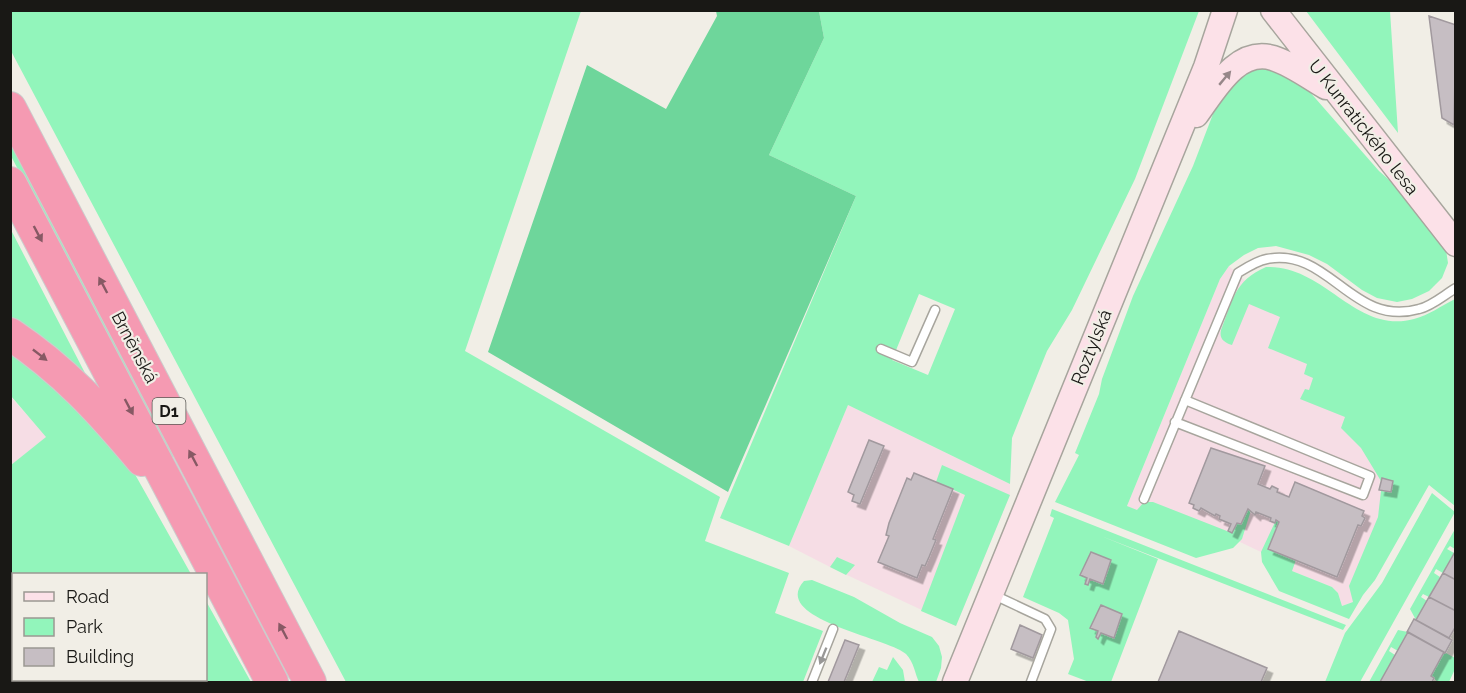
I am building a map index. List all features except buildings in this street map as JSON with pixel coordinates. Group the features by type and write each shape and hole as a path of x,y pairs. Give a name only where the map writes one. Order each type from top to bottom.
{"highway":[{"name":"Brněnská","path":"10,108 310,682"},
{"name":"Brněnská","path":"10,183 272,682"},
{"path":"10,334 47,361 87,396 182,510"}],"main road":[{"name":"Roztylská","path":"955,682 1206,67 1226,10"},
{"name":"U Kunratického lesa","path":"1273,10 1455,244"},
{"path":"1176,140 1225,76 1238,64 1251,58 1266,57 1280,61 1337,93"}],"lane":[{"path":"1144,499 1238,273 1266,259 1284,258 1300,262 1320,270 1356,298 1372,308 1385,312 1420,309 1455,288"},
{"path":"881,349 912,362 935,310"},
{"path":"1175,422 1363,495 1370,476 1185,400"},
{"path":"991,594 1045,619 1051,629 1032,682"},
{"path":"812,682 833,630"}],"shaded area":[{"path":"1229,266 1244,280 1357,328 1380,480 1378,490 1381,492 1381,501 1353,602 1342,606 1338,593 1332,587 1292,571 1240,542 1232,533 1137,511 1127,506 1220,279"},
{"path":"10,396 47,437 11,465 10,465"},
{"path":"848,405 1010,484 1010,495 956,626 789,546"}],"green space":[{"path":"10,11 581,11 465,351 720,497 705,541 789,573 775,613 823,631 803,682 346,682 11,51"},
{"path":"716,11 819,11 824,38 769,155 856,196 728,492 488,352 587,65 666,109 717,16"},
{"path":"819,11 1199,11 1135,179 1072,310 1047,351 1012,438 1010,484 848,405 789,546 720,518 856,196 769,155 824,38","holes":["919,294 955,309 928,375 892,360"]},
{"path":"1306,11 1390,11 1398,133"},
{"path":"1269,67 1302,83 1379,171 1404,193 1445,243 1448,263 1442,278 1429,291 1412,299 1397,302 1377,298 1362,290 1327,264 1309,255 1276,246 1258,248 1229,266 1220,279 1127,506 1137,510 1144,502 1153,502 1232,533 1237,523 1241,524 1248,509 1251,510 1242,539 1233,548 1196,558 1055,502 1079,455 1075,453 1099,394 1102,379 1133,296 1193,166 1213,114 1230,87 1243,75 1254,69"},
{"path":"10,141 175,456 169,459 11,156"},
{"path":"11,230 85,373 11,325"},
{"path":"1266,267 1287,269 1305,276 1357,309 1375,317 1393,321 1414,319 1455,299 1455,506 1429,485 1375,580 1349,619 1279,591 1262,562 1261,552 1276,520 1296,560 1292,571 1332,587 1338,593 1342,606 1353,602 1349,586 1378,517 1381,491 1391,492 1393,481 1382,478 1381,481 1361,448 1341,428 1345,417 1300,399 1305,389 1309,390 1313,378 1304,374 1307,364 1268,348 1280,317 1249,304 1232,345 1221,338 1221,330 1236,292 1255,272"},
{"path":"10,347 74,397 132,469 190,573 12,573 11,600 11,465 46,437 11,396"},
{"path":"942,465 1010,495 956,626 921,611 965,495 936,482"},
{"path":"1432,493 1455,512 1360,682 1325,682 1345,633 1382,583"},
{"path":"1052,509 1346,625 1343,630 1101,536 1158,559 1111,682 1089,682 1068,674 1074,659 1068,620 1059,613 1023,597 1054,518 1050,516","holes":["1091,552 1111,560 1103,584 1090,579 1088,585 1087,578 1080,575","1101,606 1122,614 1114,638 1101,633 1098,638 1096,637 1098,631 1090,628"]},
{"path":"1455,529 1455,549 1450,546 1447,549 1454,553 1443,573 1436,569 1434,573 1440,577 1429,597 1423,594 1421,597 1427,601 1416,620 1410,609"},
{"path":"837,557 855,565 846,575 830,567"},
{"path":"812,580 854,597 900,623 932,637 939,646 942,657 936,682 919,682 909,657 896,648 836,626 817,617 803,606 798,594 804,581"},
{"path":"207,603 251,682 178,682 207,681"},
{"path":"1398,630 1408,632 1398,651 1391,647 1389,651 1395,655 1380,682 1369,682"},
{"path":"1444,652 1455,658 1455,669 1449,682 1438,682 1431,676"},
{"path":"893,657 903,670 905,682 872,682 879,667 887,670"},
{"path":"154,681 155,682 60,682"}]}
